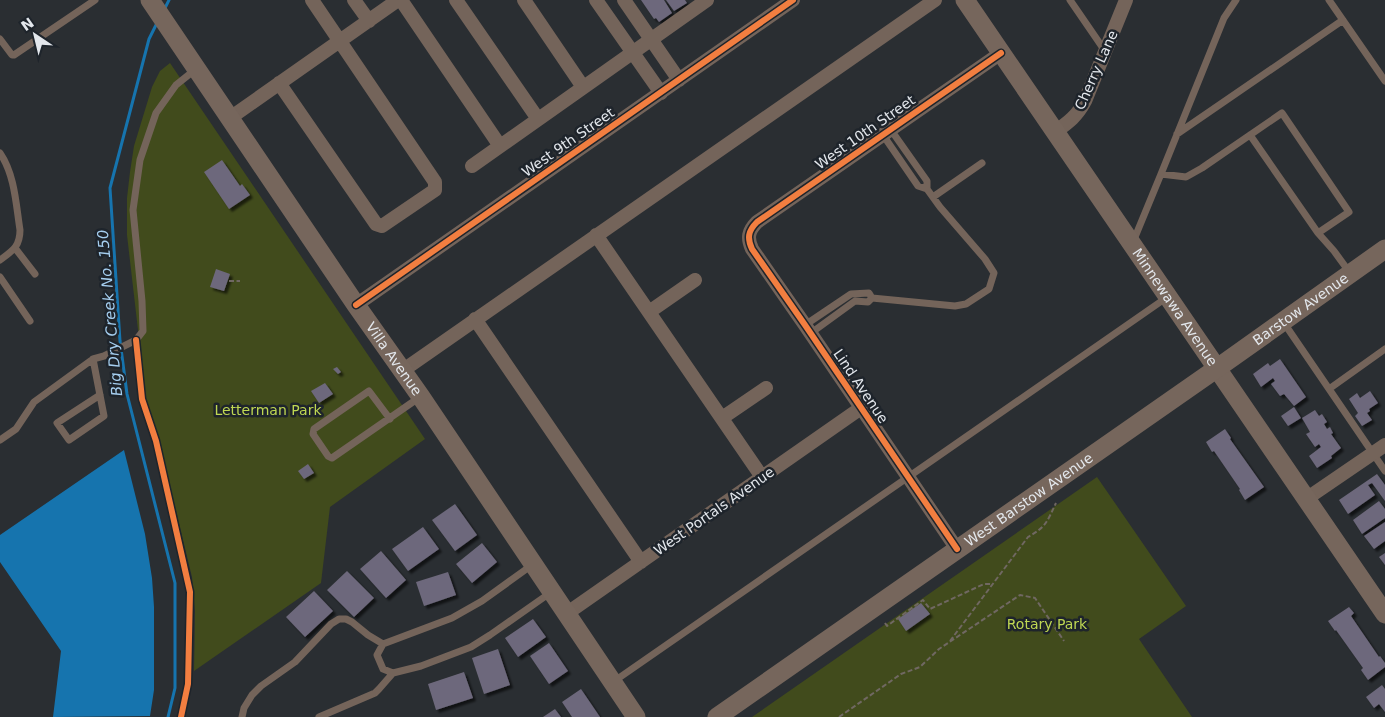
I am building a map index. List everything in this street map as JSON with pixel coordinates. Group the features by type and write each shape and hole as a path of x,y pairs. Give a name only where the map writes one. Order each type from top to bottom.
{"main road":[{"name":"Villa Avenue","path":"150,0 421,397 636,717"},
{"name":"Minnewawa Avenue","path":"965,0 1385,614"},
{"name":"Barstow Avenue","path":"1216,369 1385,249"},
{"name":"West Barstow Avenue","path":"717,717 1216,369"}],"street":[{"path":"279,83 376,224 382,226 435,190 435,182 312,0"},
{"path":"354,0 369,20"},
{"path":"230,118 400,0 500,146"},
{"path":"456,0 538,120"},
{"path":"524,0 583,87"},
{"path":"596,0 661,93"},
{"path":"624,0 679,80"},
{"name":"West 9th Street","path":"356,304 793,0"},
{"path":"402,371 935,0"},
{"name":"Cherry Lane","path":"1055,132 1073,119 1085,101 1126,0"},
{"path":"472,166 702,1"},
{"name":"West 10th Street","path":"748,236 751,228 757,222 1001,53"},
{"path":"596,235 762,477"},
{"name":"Lind Avenue","path":"748,236 752,250 808,329 957,549"},
{"path":"649,312 695,280"},
{"path":"475,319 641,562"},
{"path":"722,418 766,388"},
{"name":"West Portals Avenue","path":"566,614 861,408"},
{"path":"1306,499 1385,445"}],"lane":[{"path":"0,39 10,53 14,55 95,0"},
{"path":"1070,0 1105,51"},
{"path":"1132,244 1224,18 1236,0"},
{"path":"1329,0 1385,81"},
{"path":"1177,134 1343,20"},
{"path":"0,440 16,429 34,402 93,359 136,340 143,331 133,210 140,160 156,113 176,85 197,69"},
{"path":"1160,174 1186,177 1282,113 1349,212 1318,233"},
{"path":"808,329 855,302 868,302 872,298 955,306 966,304 989,289 994,273 985,259 940,207 927,189 926,181 887,132"},
{"path":"1250,135 1318,233 1334,251 1350,274"},
{"path":"0,153 11,174 20,230 20,239 15,248 0,260"},
{"path":"933,197 982,163"},
{"path":"15,248 34,274"},
{"path":"0,277 30,321"},
{"path":"612,683 1168,297"},
{"path":"1282,321 1385,471"},
{"path":"1329,389 1385,349"},
{"path":"93,359 100,395 104,416 69,440 57,423 100,395"},
{"path":"390,419 369,391 314,429 313,434 328,456 332,458 390,419 421,397"},
{"path":"393,673 383,668 377,655 383,644 452,618 482,601 532,564"},
{"path":"319,717 375,692 393,673 421,666 470,647 490,636 551,593"},
{"path":"242,717 244,708 252,695 261,686 295,662 338,619 346,619 352,622 383,644"}],"path":[{"path":"229,281 240,281"},
{"path":"948,642 1028,538 1047,523 1056,503"},
{"path":"885,623 887,626 923,600 930,609 984,584 992,584"},
{"path":"839,717 901,674 920,667 948,642 1020,595 1035,598 1064,641"}],"green space":[{"name":"Letterman Park","path":"170,63 425,439 330,507 321,583 194,671 195,611 192,577 159,441 146,399 127,235 127,198 134,146 152,87 160,71"},
{"name":"Rotary Park","path":"1097,477 1186,606 1139,639 1192,717 752,717"}],"water":[{"path":"124,450 145,534 152,578 154,690 150,716 53,717 61,651 0,562 0,535"}],"building":[{"path":"641,0 664,0 672,13 659,22 656,18 654,19"},
{"path":"666,0 685,0 687,3 674,11"},
{"path":"222,160 240,186 242,184 250,195 229,209 204,172"},
{"path":"216,269 230,274 224,291 210,287"},
{"path":"1280,359 1306,397 1294,406 1284,394 1280,396 1271,384 1275,381 1273,378 1261,387 1253,374 1268,363 1270,366"},
{"path":"337,367 341,372 338,374 333,369"},
{"path":"325,383 333,394 319,403 311,391"},
{"path":"1370,391 1378,403 1369,409 1370,411 1367,413 1372,420 1362,426 1355,416 1358,413 1349,399 1357,393 1360,398"},
{"path":"1294,407 1301,418 1288,426 1281,416"},
{"path":"1315,410 1319,416 1322,414 1327,422 1324,424 1327,429 1330,427 1333,433 1331,434 1341,448 1331,456 1332,458 1317,468 1309,456 1321,447 1319,444 1315,447 1306,434 1310,432 1302,418"},
{"path":"1225,429 1264,487 1245,500 1240,489 1206,442"},
{"path":"308,464 314,473 304,479 298,471"},
{"path":"1377,474 1385,485 1385,501 1372,483 1368,485 1375,495 1348,514 1339,500"},
{"path":"1379,501 1385,509 1385,518 1362,534 1353,520"},
{"path":"455,504 477,535 455,551 432,520"},
{"path":"1385,522 1385,541 1374,549 1364,536"},
{"path":"423,527 439,549 408,571 392,549"},
{"path":"482,543 497,562 472,583 456,564"},
{"path":"381,551 406,580 386,598 360,569"},
{"path":"1385,553 1385,565 1379,557"},
{"path":"347,571 374,598 354,617 327,590"},
{"path":"448,572 456,595 424,606 416,582"},
{"path":"314,591 333,611 305,637 286,617"},
{"path":"921,603 930,614 906,631 898,619"},
{"path":"1349,607 1354,613 1351,616 1385,663 1385,667 1368,680 1361,670 1363,668 1328,621"},
{"path":"533,619 546,637 518,657 505,638"},
{"path":"549,643 568,671 549,684 530,656"},
{"path":"498,649 510,685 484,694 472,658"},
{"path":"464,672 473,698 436,710 428,684"},
{"path":"1382,685 1385,689 1385,712 1379,704 1374,708 1366,697"},
{"path":"581,689 600,717 572,717 562,702"},
{"path":"555,709 561,717 543,717"}],"waterway":[{"name":"Big Dry Creek No. 150","path":"164,10 169,0"},
{"name":"Big Dry Creek No. 150","path":"157,23 149,39 110,188 120,341 127,394 175,583 175,688 168,717"}],"cycle path":[{"path":"356,305 793,0"},
{"path":"957,549 752,249 749,235 757,222 1001,53"},
{"path":"136,340 142,399 156,441 190,592 188,684 181,717"}]}
